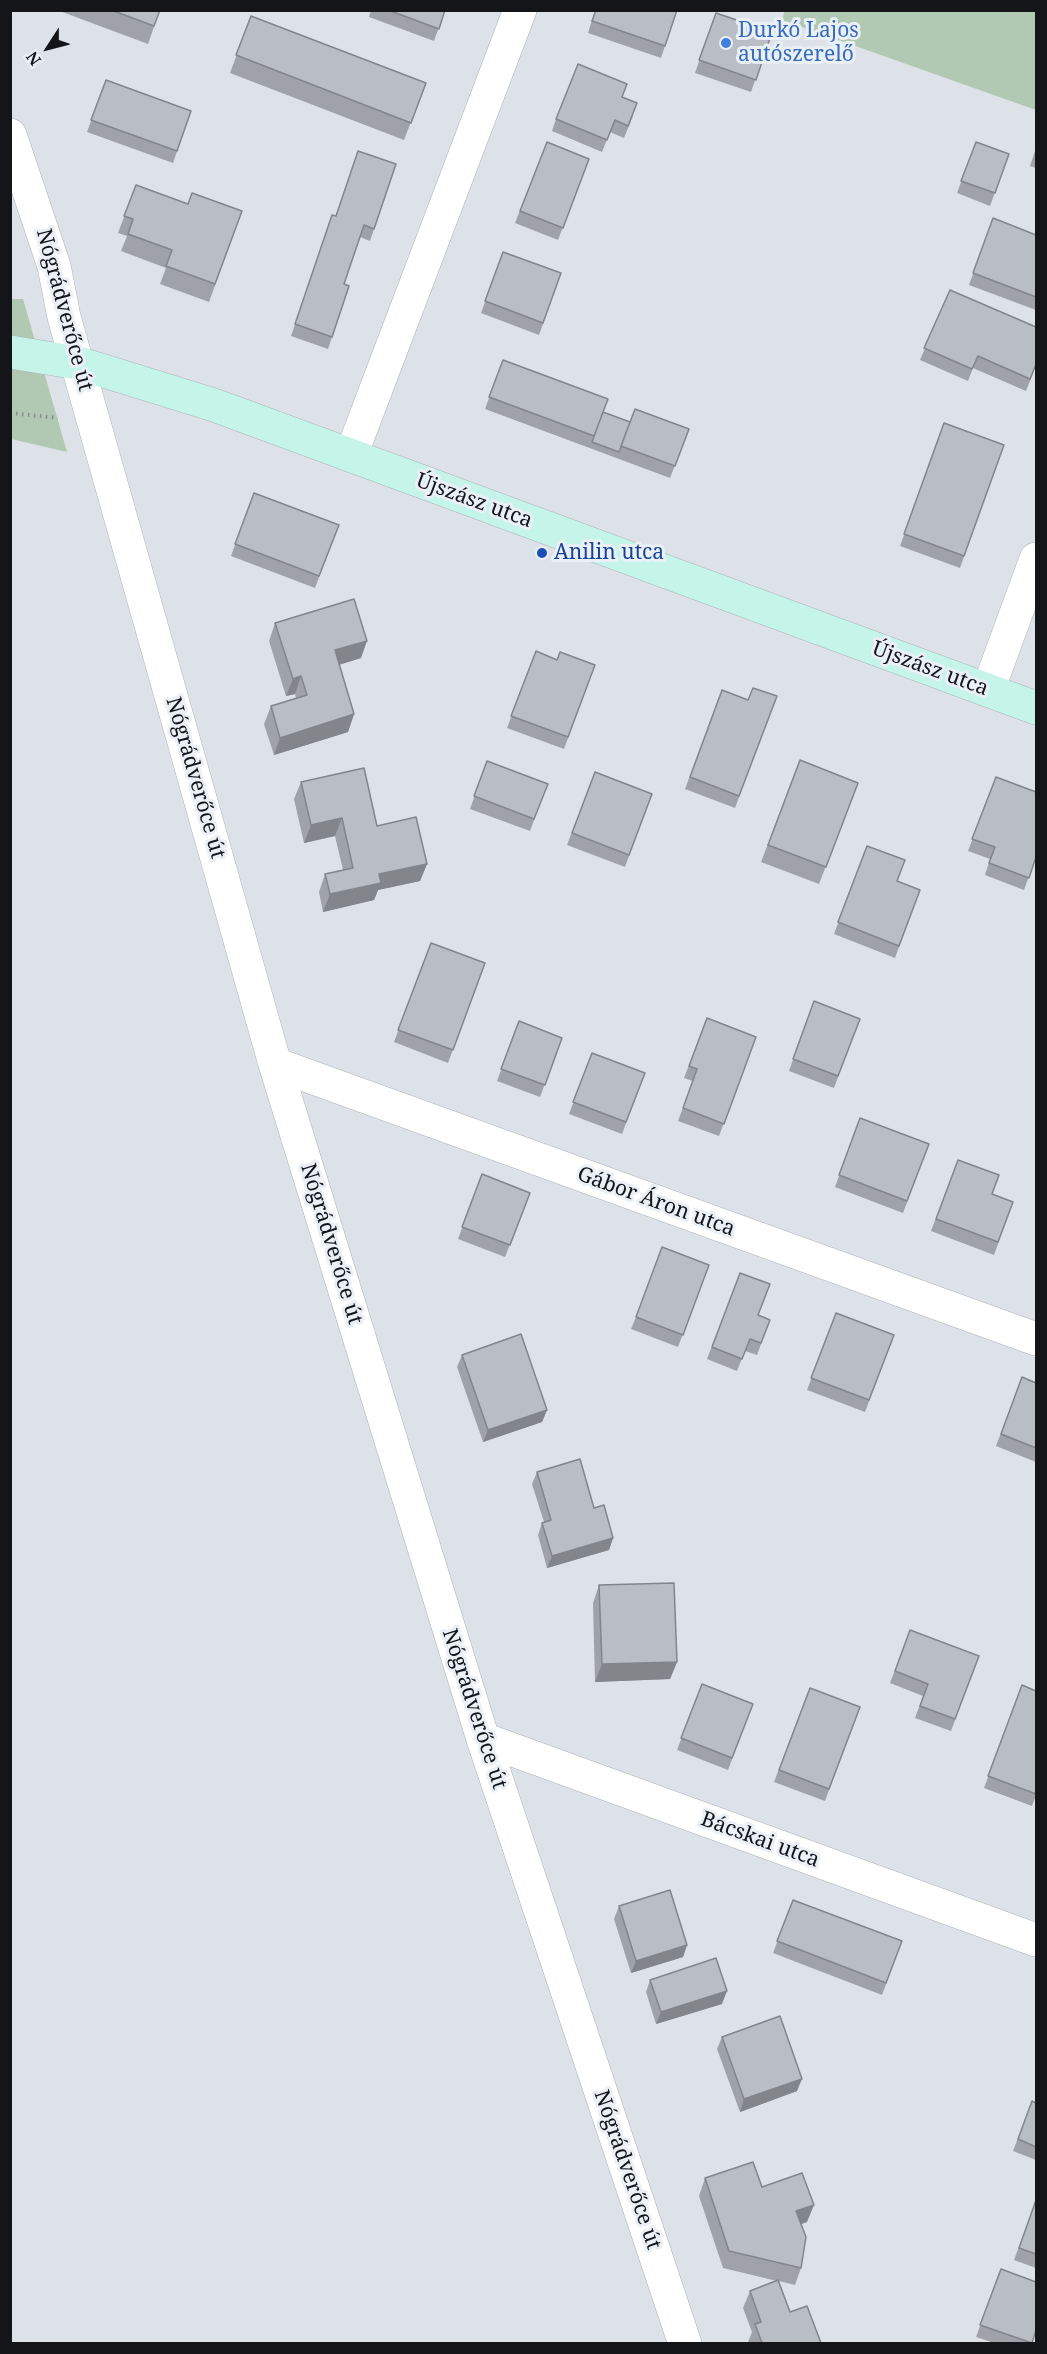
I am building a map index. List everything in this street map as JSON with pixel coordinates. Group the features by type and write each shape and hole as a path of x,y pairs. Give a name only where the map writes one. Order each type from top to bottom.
{"street":[{"path":"351,455 520,10"},
{"name":"Nógrádverőce út","path":"10,135 54,267 64,317 275,1064 483,1739 686,2343"},
{"name":"Újszász utca","path":"10,352 78,363 214,405 1036,708"},
{"path":"988,690 1036,558"},
{"name":"Gábor Áron utca","path":"275,1064 1036,1340"},
{"name":"Bácskai utca","path":"483,1739 1036,1940"}],"path":[{"path":"10,413 95,421"}],"green space":[{"path":"785,10 1036,11 1036,110 782,20"},
{"path":"11,299 23,299 67,452 11,439"}],"building":[{"path":"111,10 160,10 154,26"},
{"path":"388,10 445,10 439,29"},
{"path":"596,10 677,10 665,46 592,21"},
{"path":"716,13 772,32 756,80 699,60"},
{"path":"251,16 426,83 411,123 236,55"},
{"path":"578,64 627,84 622,97 637,103 628,126 615,120 607,140 556,119"},
{"path":"106,80 191,111 177,151 91,120"},
{"path":"547,142 589,159 563,228 520,211"},
{"path":"976,142 1009,154 995,193 961,181"},
{"path":"358,151 396,164 374,229 364,225 344,284 349,286 332,337 295,324 332,215 336,216"},
{"path":"136,185 188,204 192,193 242,211 215,284 166,266 172,250 128,234 133,219 124,216"},
{"path":"993,218 1036,235 1036,297 973,273"},
{"path":"503,252 561,273 543,323 485,301"},
{"path":"950,290 1036,327 1036,364 1030,379 978,356 972,369 924,348"},
{"path":"503,360 608,399 594,436 489,397"},
{"path":"635,409 689,429 675,466 621,446"},
{"path":"603,412 630,422 619,452 592,442"},
{"path":"944,423 1004,445 964,556 904,534"},
{"path":"254,493 339,525 319,576 235,544"},
{"path":"354,599 367,641 335,650 354,714 280,738 271,706 307,695 301,676 293,679 275,623"},
{"path":"536,651 557,660 560,652 595,665 568,737 511,716"},
{"path":"753,688 777,696 739,796 690,777 722,690 748,700"},
{"path":"800,760 858,783 826,867 768,845"},
{"path":"487,761 548,784 534,819 474,796"},
{"path":"364,768 377,826 416,817 427,864 379,874 381,883 330,894 325,874 353,868 342,818 311,825 301,782"},
{"path":"595,772 652,794 629,855 572,833"},
{"path":"996,777 1036,792 1036,857 1029,878 989,863 995,847 972,839"},
{"path":"867,846 905,860 897,881 920,890 899,946 838,922"},
{"path":"431,943 485,963 453,1050 398,1030"},
{"path":"814,1001 860,1019 838,1076 793,1059"},
{"path":"707,1018 756,1037 724,1124 683,1108 697,1069 689,1066"},
{"path":"519,1021 562,1038 545,1085 501,1069"},
{"path":"592,1053 645,1073 626,1122 573,1102"},
{"path":"860,1118 929,1144 907,1201 839,1175"},
{"path":"958,1160 999,1175 992,1194 1013,1202 998,1242 936,1219"},
{"path":"482,1174 530,1193 510,1245 462,1227"},
{"path":"662,1247 709,1265 683,1335 636,1317"},
{"path":"740,1273 770,1284 758,1315 770,1320 761,1343 750,1339 742,1359 712,1347"},
{"path":"836,1313 894,1335 869,1400 811,1378"},
{"path":"521,1334 547,1410 488,1430 462,1355"},
{"path":"1022,1377 1036,1383 1036,1448 1001,1434"},
{"path":"580,1459 594,1508 604,1505 613,1538 552,1556 542,1523 551,1520 537,1472"},
{"path":"674,1583 677,1662 602,1664 599,1585"},
{"path":"910,1630 979,1656 955,1719 920,1706 928,1684 895,1671"},
{"path":"702,1684 753,1704 732,1758 681,1738"},
{"path":"1022,1685 1036,1691 1036,1794 988,1776"},
{"path":"810,1688 860,1707 829,1789 779,1770"},
{"path":"670,1890 687,1945 636,1961 619,1906"},
{"path":"793,1900 902,1941 886,1983 777,1941"},
{"path":"716,1958 727,1991 661,2012 650,1980"},
{"path":"780,2016 802,2079 744,2099 722,2037"},
{"path":"1032,2101 1036,2103 1036,2147 1018,2139"},
{"path":"753,2162 762,2187 802,2173 814,2205 796,2211 806,2237 801,2268 729,2251 705,2178"},
{"path":"1036,2200 1036,2254 1019,2248"},
{"path":"1001,2269 1036,2282 1036,2330 1032,2343 980,2325"},
{"path":"778,2280 790,2312 807,2306 821,2343 762,2343 755,2324 761,2322 750,2291"}],"place":[{"name":"Durkó Lajos autószerelő","path":"726,43"},
{"name":"Anilin utca","path":"542,553"}]}
